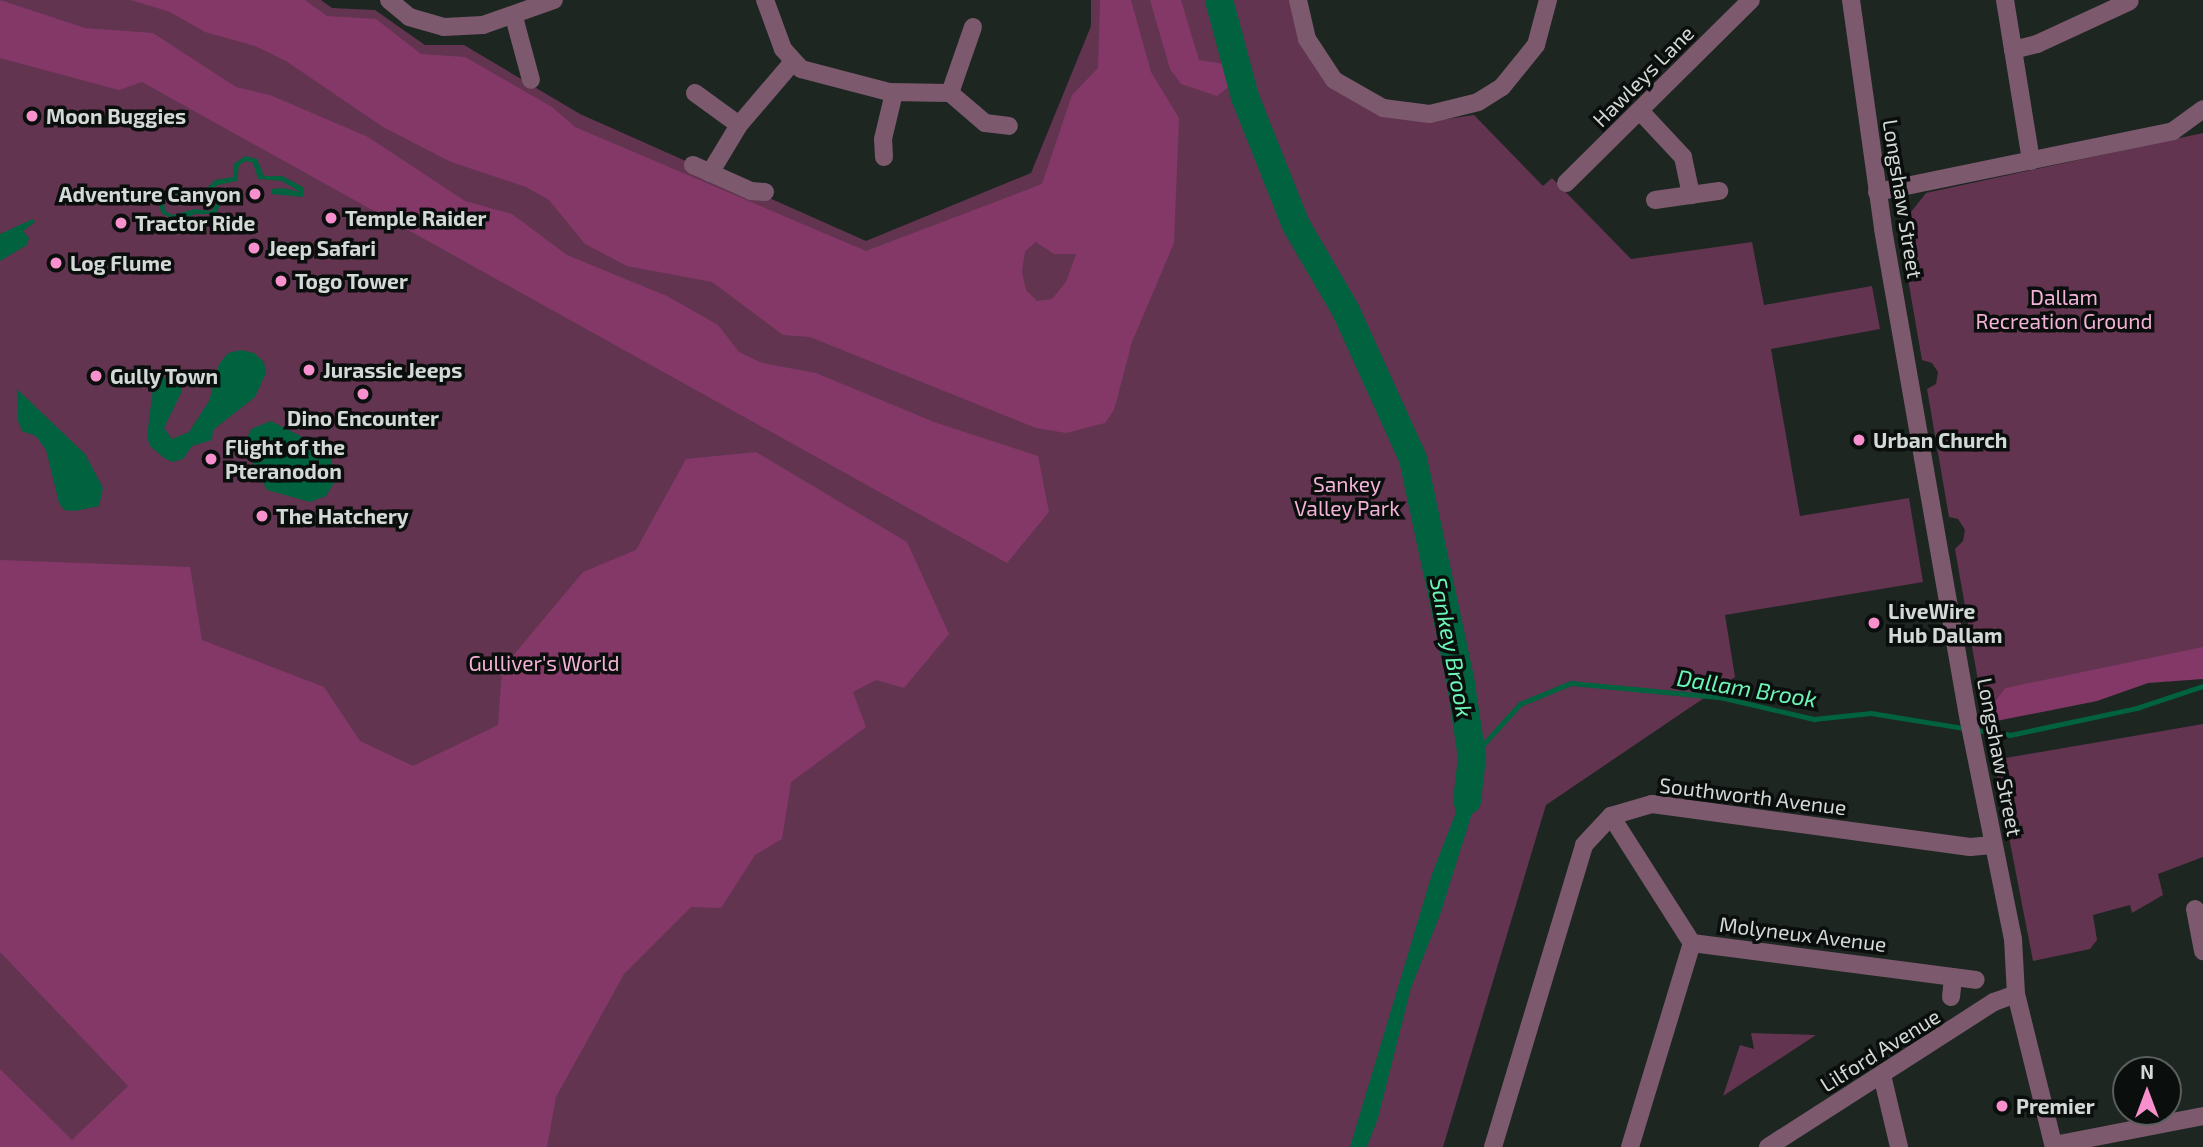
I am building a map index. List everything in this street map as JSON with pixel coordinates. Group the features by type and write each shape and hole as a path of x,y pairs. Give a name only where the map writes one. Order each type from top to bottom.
{"street":[{"path":"389,0 410,18 432,26 483,25 514,17 554,0"},
{"path":"765,0 792,63 819,76 894,93 950,93 985,123 1009,126"},
{"path":"1298,0 1310,46 1334,80 1384,108 1430,114 1478,102 1502,87 1536,45 1548,0"},
{"name":"Longshaw Street","path":"1851,0 1877,192 1974,747 2013,939 2016,994 2054,1146"},
{"path":"2005,0 2031,161"},
{"path":"2013,50 2037,44 2130,1"},
{"name":"Hawleys Lane","path":"1566,183 1640,111 1743,3"},
{"path":"514,17 531,80"},
{"path":"950,93 973,27"},
{"path":"765,192 751,191 702,169 792,63"},
{"path":"695,93 739,125"},
{"path":"884,157 883,139 894,93"},
{"path":"1877,192 2173,131 2203,109"},
{"path":"1640,111 1683,157 1691,195"},
{"path":"1655,200 1720,191"},
{"name":"Southworth Avenue","path":"1611,816 1652,804 1969,847 1993,845"},
{"path":"1493,1147 1584,845 1611,816 1692,943"},
{"path":"2195,909 2203,951"},
{"name":"Molyneux Avenue","path":"1630,1147 1692,943 1976,980"},
{"path":"1951,997 1953,977"},
{"name":"Lilford Avenue","path":"1768,1147 1993,1002 2016,994"},
{"path":"1882,1075 1899,1147"},
{"path":"2054,1146 2203,1116"}],"green space":[{"name":"Sankey Valley Park","path":"0,0 321,0 332,8 375,10 425,45 464,45 580,114 866,241 1031,173 1091,26 1091,0 1293,0 1339,92 1371,111 1440,120 1474,115 1543,186 1552,178 1631,259 1752,242 1764,305 1872,286 1880,329 1771,349 1800,516 1909,498 1923,582 1725,615 1735,677 1546,805 1443,1147 0,1147"},
{"path":"0,0 85,28 153,33 236,87 270,95 368,137 465,201 512,214 567,255 667,296 718,325 739,352 762,363 816,373 934,422 1038,456 1049,512 1007,563 142,82 119,90 0,58"},
{"path":"131,0 305,0 327,16 376,19 421,54 465,57 552,107 575,127 866,251 1042,184 1072,95 1098,68 1100,0 1131,0 1151,72 1179,118 1174,243 1132,342 1114,410 1105,423 1066,433 1036,428 810,337 783,335 712,282 627,266 585,244 549,200 526,187 451,162 383,127 286,61 255,46 205,32 170,12","holes":["1036,242 1054,254 1076,254 1066,282 1052,299 1037,301 1026,290 1022,272 1025,251"]},
{"path":"1150,0 1181,0 1199,60 1224,64 1230,86 1217,96 1181,84 1170,69"},
{"name":"Dallam Recreation Ground","path":"2203,133 2203,653 2005,688 1984,715 1955,549 1963,541 1965,530 1958,519 1949,517 1927,389 1936,384 1938,372 1932,363 1922,360 1899,227 1926,193"},
{"name":"Gulliver's World","path":"756,452 907,542 949,634 904,688 876,680 853,692 866,727 791,782 782,839 755,855 721,908 691,907 624,974 556,1097 547,1147 0,1147 0,1069 72,1140 128,1086 0,952 0,560 190,567 202,640 324,687 360,741 413,766 498,725 502,669 583,572 636,550 686,459"},
{"path":"2203,647 2203,679 2148,683 2097,701 1986,723 1984,715 2005,688"},
{"path":"2203,724 2203,857 2158,874 2163,895 2132,913 2130,905 2093,915 2097,940 2090,949 2033,961 1994,760"},
{"path":"1751,1033 1816,1035 1723,1096 1740,1045 1754,1049"}],"shaded area":[{"path":"245,156 257,159 264,176 282,176 303,187 303,197 272,194 271,189 283,188 300,192 282,181 258,179 253,163 246,161 239,165 237,181 218,185 200,197 170,194 164,201 165,211 172,215 195,209 211,211 223,194 240,191 240,196 222,201 216,214 195,214 177,221 161,213 159,200 167,190 205,190 215,180 233,177 234,164"},
{"path":"33,219 35,222 23,231 29,238 27,245 0,261 0,234"},
{"path":"241,350 254,353 264,362 266,373 255,397 213,430 212,440 192,446 183,459 173,462 164,458 150,446 147,437 153,388 161,378 172,375 181,381 182,391 164,428 172,439 189,432 209,401 219,364 228,353"},
{"path":"17,389 85,454 103,488 99,506 75,511 64,510 59,503 46,450 36,436 22,431 18,421"},
{"path":"271,421 330,451 335,481 326,496 310,502 267,490 247,452 246,440 251,429"},
{"name":"Sankey Brook","path":"1459,761 1481,765 1479,791 1440,915 1411,988 1378,1118 1367,1147 1350,1147 1432,874 1455,815"}],"waterway":[{"name":"Sankey Brook","path":"1219,0 1245,97 1296,225 1346,311 1413,459 1460,678 1472,757 1467,801"},
{"name":"Dallam Brook","path":"1472,757 1520,704 1571,683 1720,697 1814,719 1871,713 1964,728"},
{"name":"Dallam Brook","path":"1976,730 2010,735 2137,708 2203,686"}],"place":[{"name":"Moon Buggies","path":"32,116"},
{"name":"Adventure Canyon","path":"255,194"},
{"name":"Temple Raider","path":"331,218"},
{"name":"Tractor Ride","path":"121,223"},
{"name":"Jeep Safari","path":"254,248"},
{"name":"Log Flume","path":"56,263"},
{"name":"Togo Tower","path":"281,281"},
{"name":"Jurassic Jeeps","path":"309,370"},
{"name":"Gully Town","path":"96,376"},
{"name":"Dino Encounter","path":"363,394"},
{"name":"Urban Church","path":"1859,440"},
{"name":"Flight of the Pteranodon","path":"211,459"},
{"name":"The Hatchery","path":"262,516"},
{"name":"LiveWire Hub Dallam","path":"1874,623"},
{"name":"Premier","path":"2002,1106"}]}
